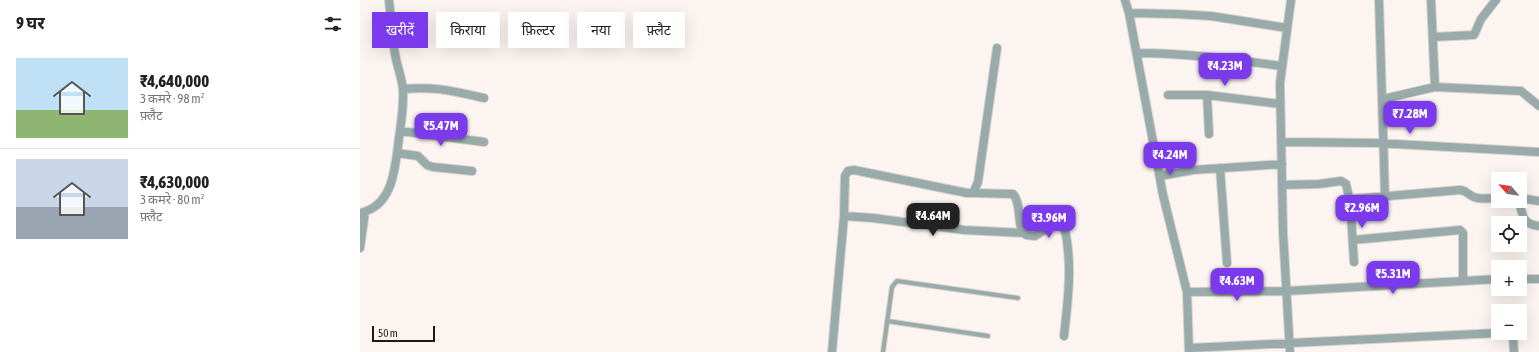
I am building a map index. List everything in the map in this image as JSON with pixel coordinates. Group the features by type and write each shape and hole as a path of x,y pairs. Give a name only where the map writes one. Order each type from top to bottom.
{"street":[{"path":"360,248 362,212 380,204 388,192 393,178 403,109 403,89 393,45 389,0"},
{"path":"1126,0 1160,176 1187,292 1189,350 1289,343 1491,333"},
{"path":"1290,352 1286,291 1280,104 1281,66 1291,0"},
{"path":"1379,0 1385,197"},
{"path":"1431,0 1435,87"},
{"path":"1433,38 1474,35 1481,19 1496,0"},
{"path":"1129,14 1211,16 1287,28"},
{"path":"973,193 978,182 997,48"},
{"path":"1137,53 1172,53 1208,56 1281,66"},
{"path":"1383,99 1435,87 1521,91 1539,106"},
{"path":"403,89 432,88 452,90 484,98"},
{"path":"1168,95 1207,95 1280,104"},
{"path":"1207,95 1209,134"},
{"path":"400,131 484,142"},
{"path":"1281,142 1383,143 1539,152"},
{"path":"397,153 418,156 427,165 433,167 472,171"},
{"path":"1160,176 1193,170 1282,164"},
{"path":"1220,168 1227,262"},
{"path":"832,352 844,216 845,176 848,172 854,170 967,193 1013,194 1017,202 1022,230 1024,233"},
{"path":"1283,185 1319,184 1341,181 1346,184 1350,198 1354,262"},
{"path":"1350,198 1358,199 1465,190 1472,196 1479,198 1491,198"},
{"path":"1527,200 1539,201"},
{"path":"1522,208 1526,222 1539,226"},
{"path":"844,216 874,218 964,230 1024,233 1026,235 1035,236 1057,222 1064,226 1068,248 1069,291 1064,336"},
{"path":"1353,240 1460,230 1463,233 1463,280"},
{"path":"1187,292 1286,291 1491,279"},
{"path":"1527,279 1539,279"},
{"path":"1513,340 1514,352"}],"lane":[{"path":"883,352 892,287 897,281 1018,298"},
{"path":"887,321 988,336"}]}
